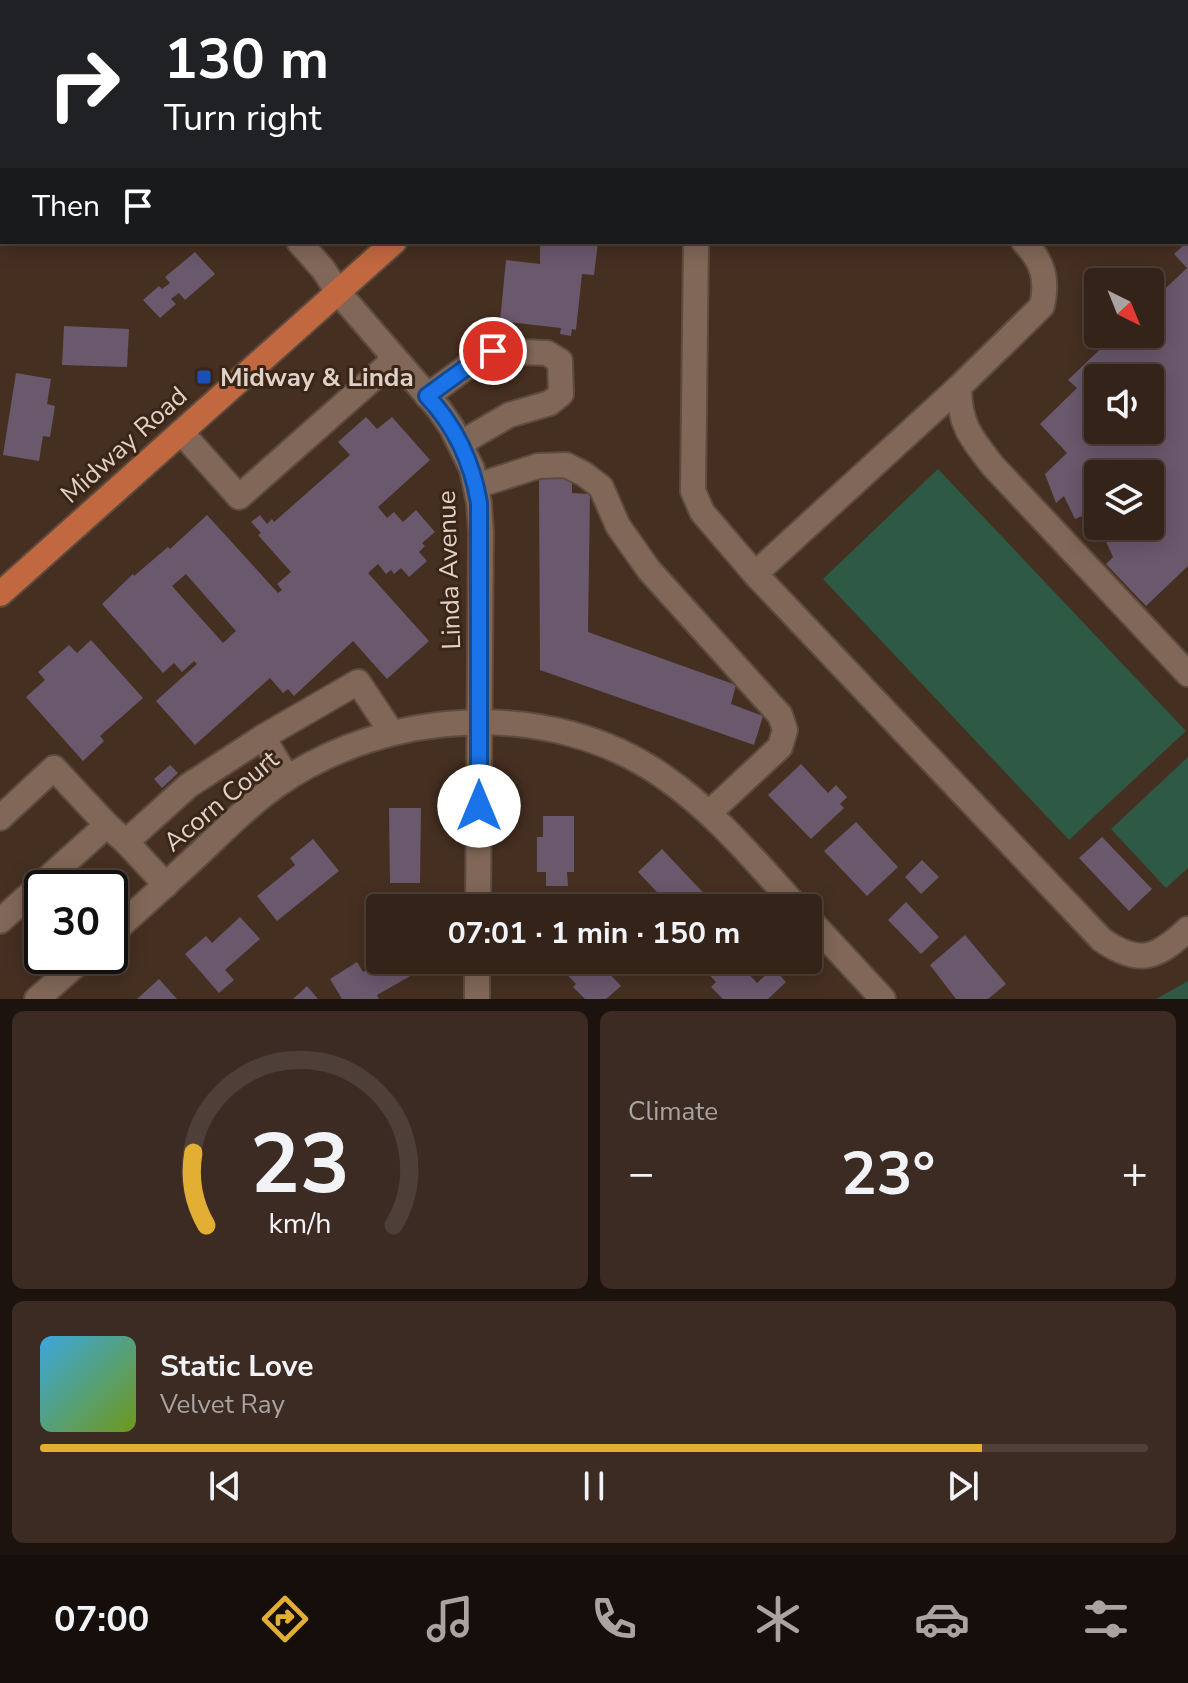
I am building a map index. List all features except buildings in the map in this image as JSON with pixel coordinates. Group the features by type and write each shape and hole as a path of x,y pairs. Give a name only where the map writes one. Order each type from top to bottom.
{"main road":[{"name":"Midway Road","path":"0,594 392,244"}],"street":[{"name":"Linda Avenue","path":"301,244 446,417 461,443 476,486 481,532 478,894"},
{"path":"696,244 693,491 702,512 755,574 1102,940 1136,957 1167,949 1188,929"},
{"path":"755,574 959,387 1042,306 1044,270 1026,244"},
{"path":"427,396 493,351 547,353 560,361 561,394 550,403 509,415 461,443"},
{"path":"181,432 239,497 395,359"},
{"path":"959,387 959,410 968,434 993,466 1188,674"},
{"path":"476,486 538,466 566,465 584,474 601,487 618,526 649,570 780,715 785,730 780,747 709,813"},
{"path":"126,842 188,786 263,737 358,682 392,733"},
{"name":"Acorn Court","path":"128,919 247,808 287,778 336,751 392,733 480,722 559,731 613,748 663,776 709,813 785,894"},
{"path":"263,737 287,778"},
{"path":"0,818 54,768 166,885"},
{"path":"0,921 107,825"},
{"path":"822,933 883,999"},
{"path":"37,999 65,974"},
{"path":"477,974 477,999"}],"green space":[{"path":"938,469 1186,731 1069,840 823,579"},
{"path":"1188,757 1188,868 1166,888 1111,829"},
{"path":"1188,981 1188,999 1156,999"}],"place":[{"name":"Midway & Linda","path":"204,377"}],"route":[{"path":"479,806 479,503 472,469 461,443 446,417 427,396 493,351"}]}
